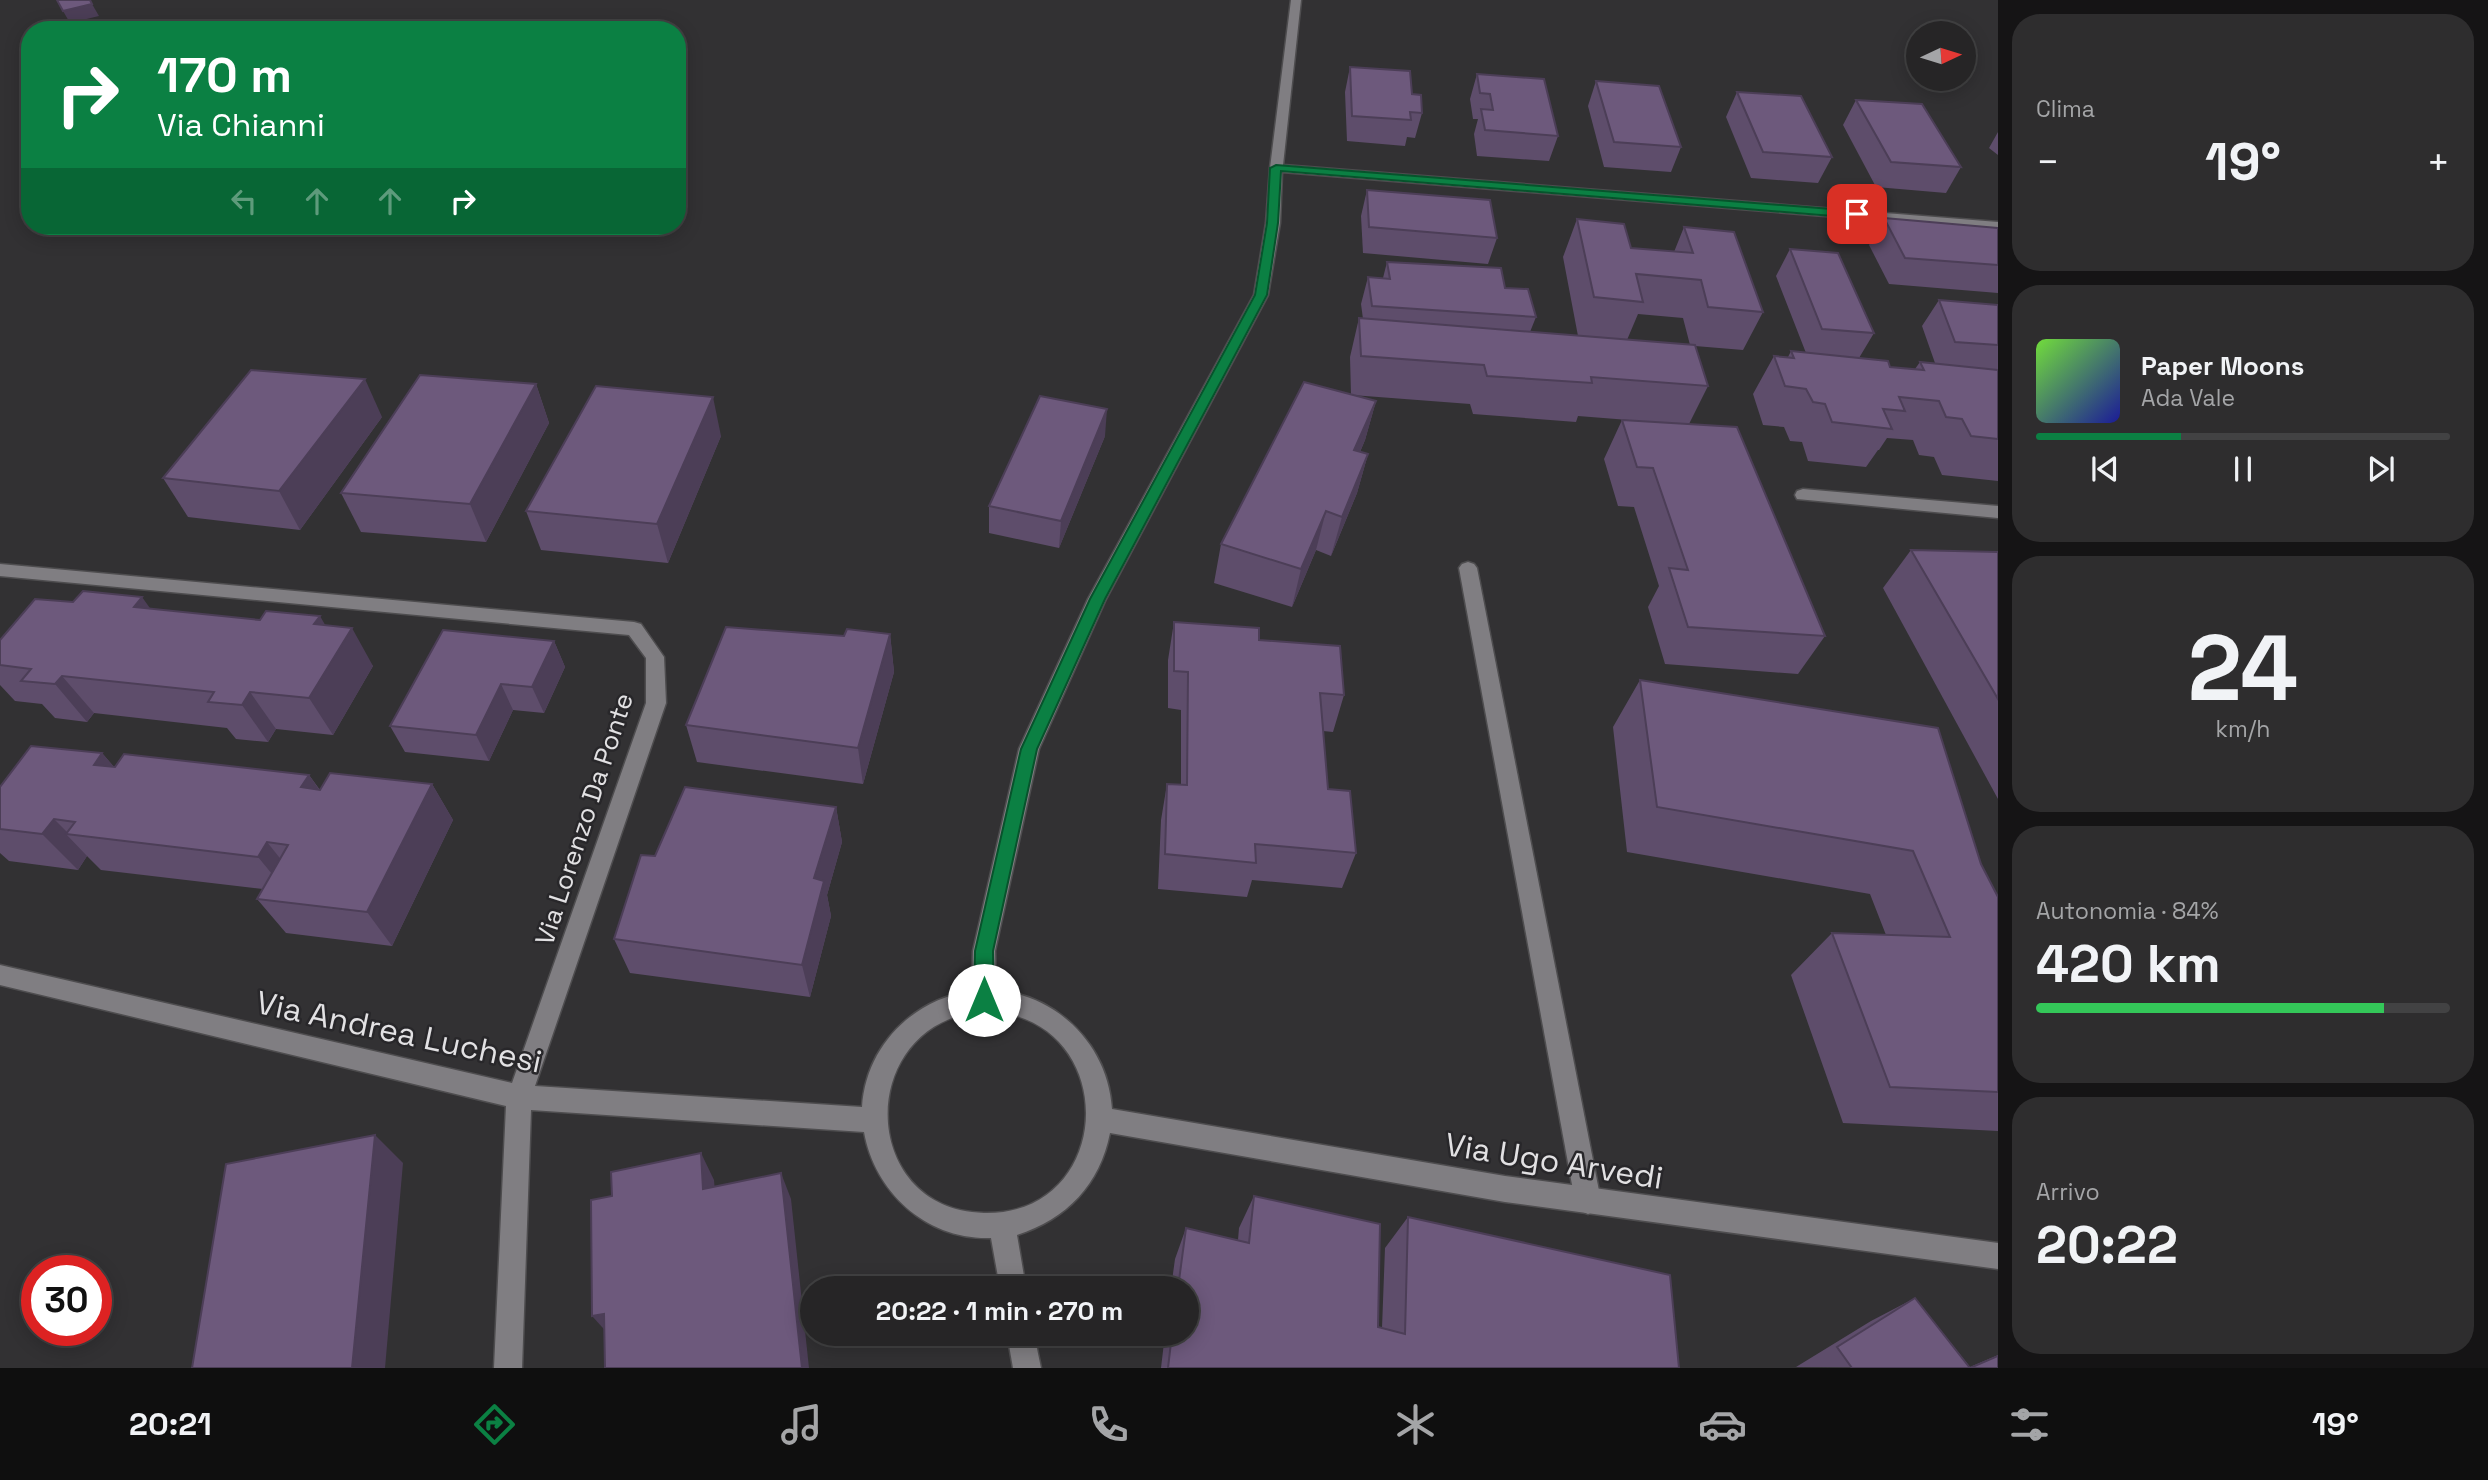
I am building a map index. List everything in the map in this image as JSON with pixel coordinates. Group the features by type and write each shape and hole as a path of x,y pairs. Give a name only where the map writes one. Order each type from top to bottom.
{"street":[{"path":"984,1000 984,951 1029,749 1097,599 1261,295 1273,223 1276,168 1296,0"},
{"path":"1276,168 1998,226"},
{"path":"1803,495 1998,512"},
{"path":"1468,568 1588,1201"},
{"name":"Via Lorenzo Da Ponte","path":"0,570 634,629 655,657 656,703 519,1097 508,1368"},
{"name":"Via Andrea Luchesi","path":"0,975 519,1097 873,1120"},
{"path":"984,1000 1021,1006 1052,1020 1080,1046 1097,1080 1102,1119 1093,1157 1070,1192 1036,1216 1002,1224 971,1226 931,1213 896,1184 873,1120 872,1109 880,1071 901,1038 931,1015 984,1000"},
{"name":"Via Ugo Arvedi","path":"1102,1119 1588,1201 1998,1256"},
{"path":"1002,1224 1011,1276"},
{"path":"1023,1346 1027,1368"}],"building":[{"path":"57,0 90,0 92,4 63,11"},
{"path":"1350,67 1410,71 1412,94 1421,95 1422,113 1410,112 1411,120 1352,116"},
{"path":"1477,74 1544,79 1558,136 1485,130 1481,109 1493,110 1490,94 1480,93"},
{"path":"1596,81 1659,86 1681,147 1614,142"},
{"path":"1737,92 1801,96 1832,157 1763,152"},
{"path":"1856,100 1922,104 1961,167 1891,162"},
{"path":"1367,190 1490,200 1497,238 1369,227"},
{"path":"1884,218 1998,228 1998,265 1905,258"},
{"path":"1577,219 1624,224 1631,248 1693,253 1684,227 1734,232 1763,312 1708,307 1701,280 1636,274 1643,302 1594,297"},
{"path":"1790,249 1838,253 1874,333 1822,329"},
{"path":"1387,262 1501,268 1505,288 1528,289 1536,317 1372,306 1368,277 1390,279"},
{"path":"1939,300 1998,305 1998,345 1955,342"},
{"path":"1359,318 1695,345 1708,386 1591,377 1592,383 1487,376 1484,365 1361,356"},
{"path":"1791,351 1888,361 1890,367 1924,370 1920,362 1998,370 1998,439 1971,436 1962,419 1946,417 1939,401 1899,397 1905,411 1883,409 1892,429 1832,422 1825,404 1813,402 1806,389 1785,386 1774,356 1794,358"},
{"path":"251,370 365,379 279,491 163,478"},
{"path":"420,375 536,384 470,504 341,493"},
{"path":"1304,382 1376,401 1354,450 1368,454 1342,517 1326,511 1301,569 1221,544"},
{"path":"596,386 713,397 657,524 526,511"},
{"path":"1040,396 1107,409 1061,521 989,506"},
{"path":"1622,420 1737,427 1825,636 1688,627 1669,568 1688,570 1653,468 1637,467"},
{"path":"1911,550 1998,552 1998,699"},
{"path":"83,591 142,597 134,607 260,620 266,611 320,616 314,624 352,628 309,698 250,692 242,705 208,702 214,692 62,676 55,684 21,681 31,669 0,665 0,640 35,599 73,602"},
{"path":"1174,622 1259,628 1259,640 1340,646 1344,695 1320,693 1328,789 1350,791 1356,853 1255,844 1256,863 1165,854 1167,784 1187,785 1188,672 1174,671"},
{"path":"726,627 844,636 847,629 890,634 858,748 686,725"},
{"path":"443,630 554,641 532,687 501,684 476,735 390,726"},
{"path":"1640,680 1938,728 1981,864 1998,897 1998,1092 1890,1087 1832,933 1950,937 1913,851 1657,807"},
{"path":"31,746 102,753 94,765 115,767 124,754 309,775 301,787 320,790 330,773 432,784 367,912 257,899 288,845 267,842 258,857 66,834 75,822 54,819 42,834 0,829 0,787"},
{"path":"685,787 836,807 814,878 824,881 802,965 614,939 641,855 655,856"},
{"path":"375,1135 352,1368 192,1368 226,1164"},
{"path":"701,1153 703,1189 781,1173 802,1368 605,1368 604,1314 592,1316 591,1200 612,1196 611,1172"},
{"path":"1254,1196 1380,1224 1378,1327 1405,1334 1408,1217 1670,1275 1679,1368 1168,1368 1171,1346 1199,1346 1199,1276 1180,1276 1186,1228 1249,1243"},
{"path":"1915,1298 1970,1368 1852,1368 1837,1347"},
{"path":"1998,1356 1998,1368 1970,1368"}],"route":[{"path":"984,1000 984,951 1029,749 1097,599 1261,295 1273,223 1276,168 1857,214"}]}
